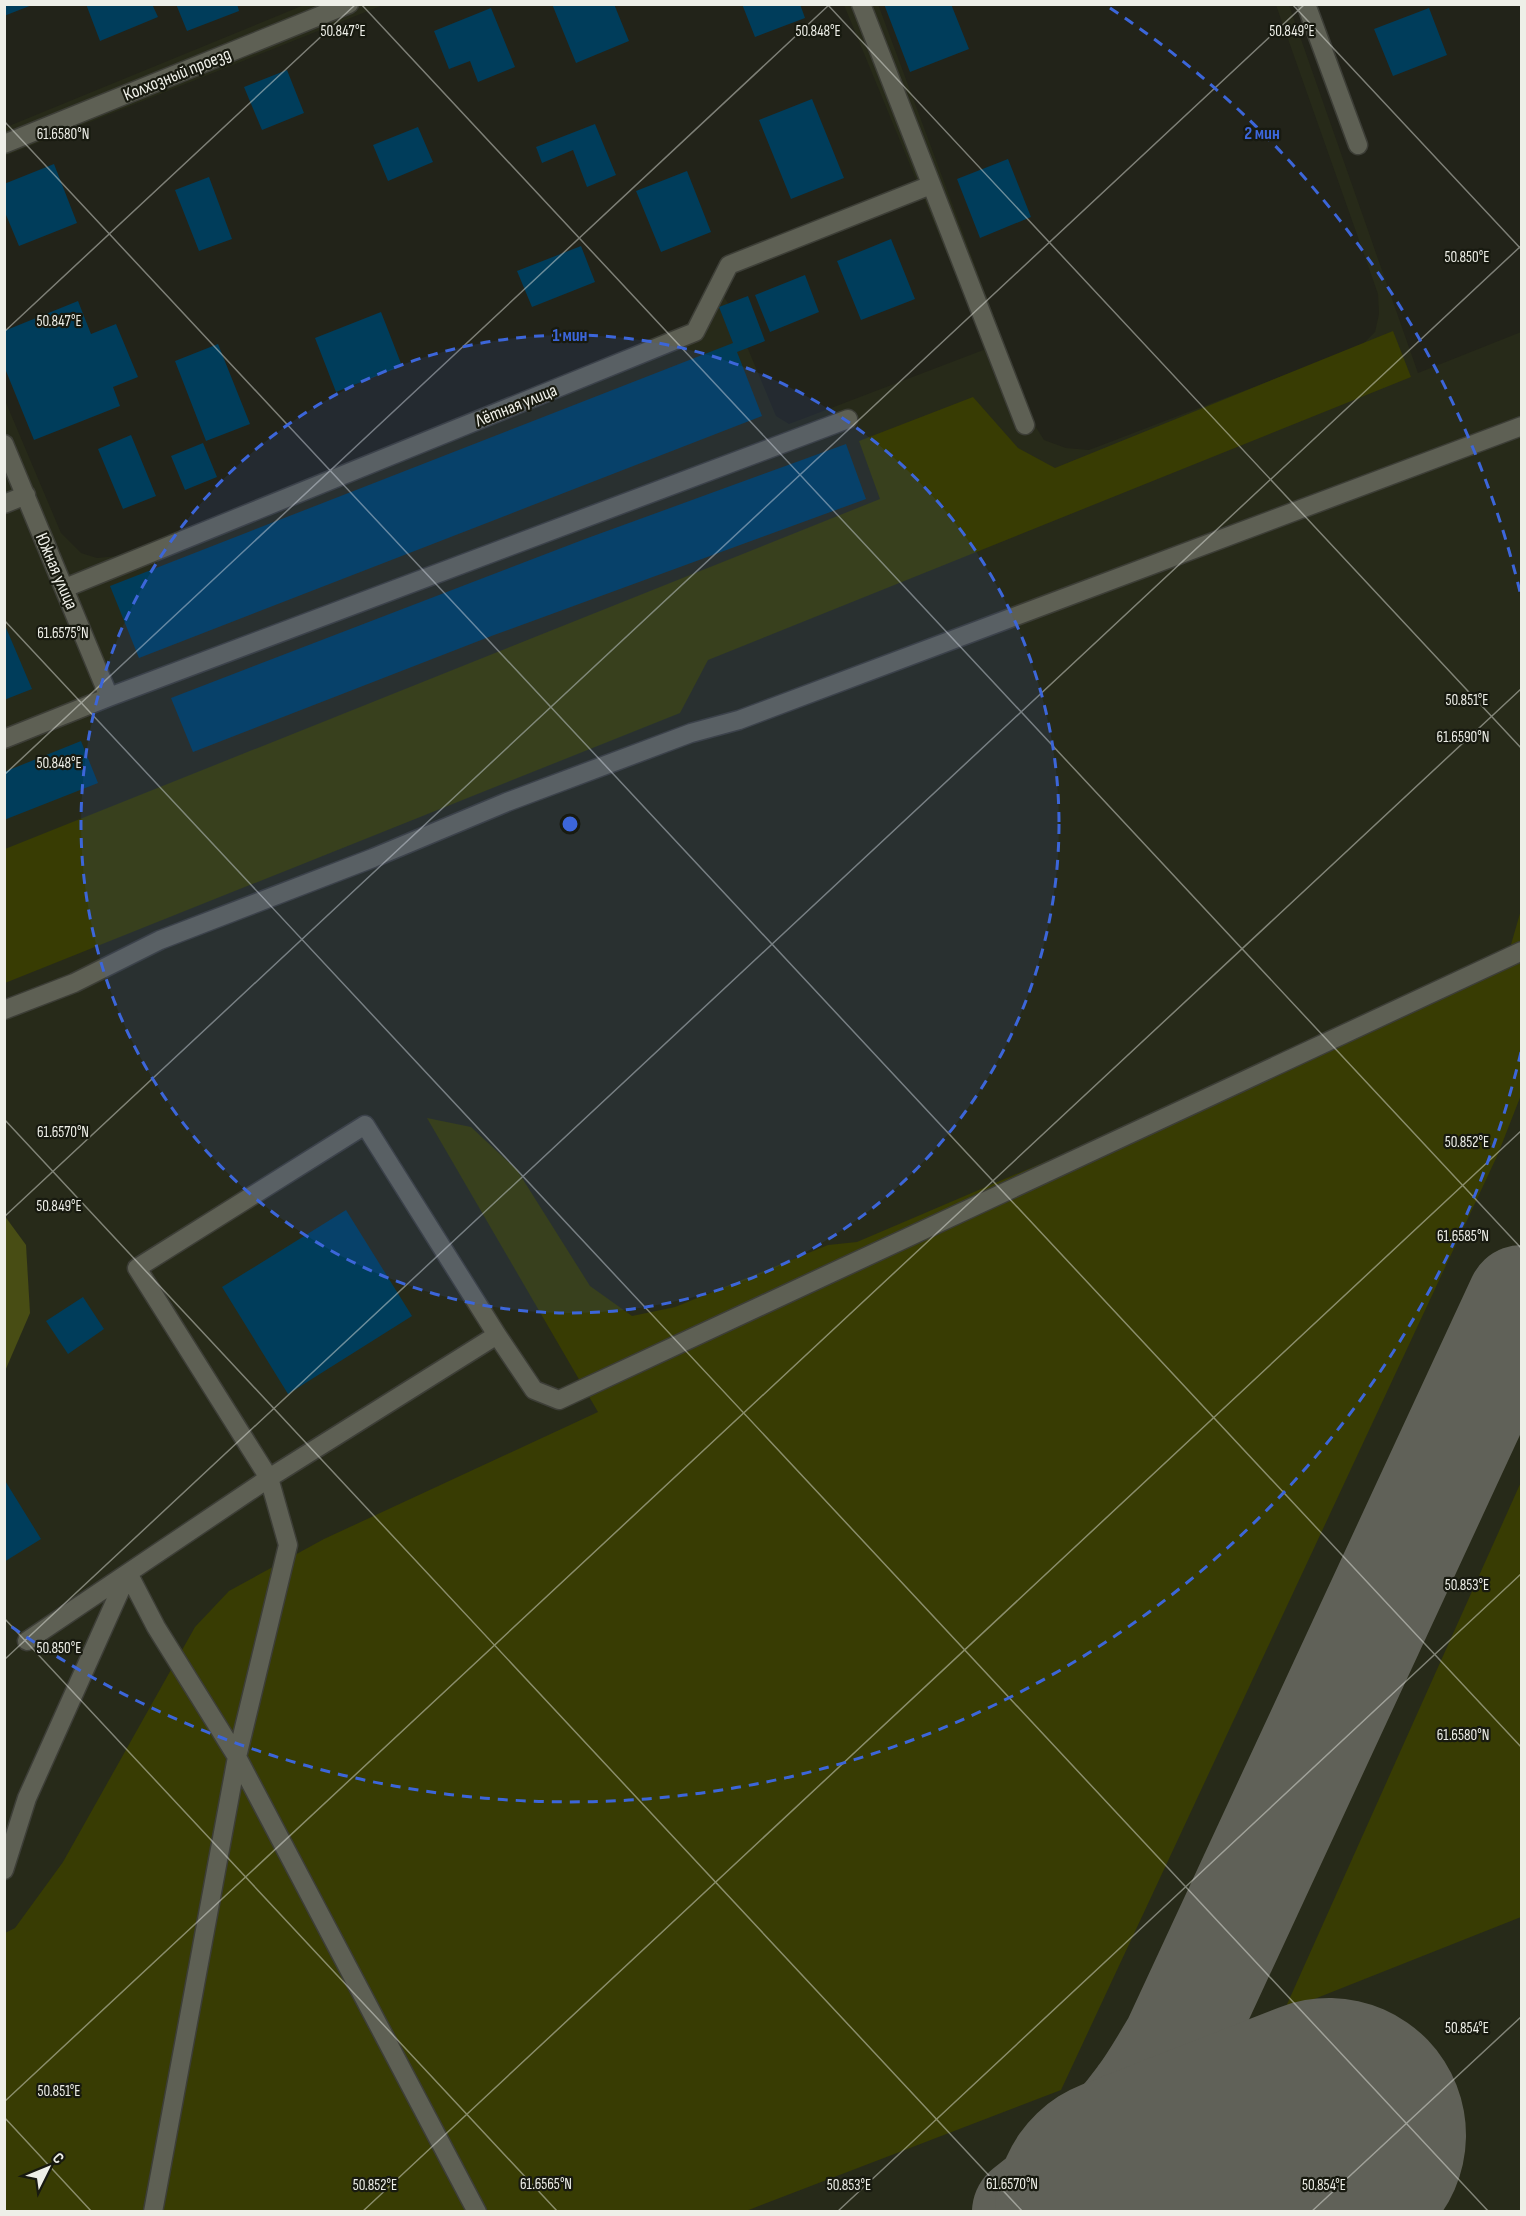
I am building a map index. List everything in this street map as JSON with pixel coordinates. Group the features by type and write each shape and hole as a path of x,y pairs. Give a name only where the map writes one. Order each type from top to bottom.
{"street":[{"name":"Колхозный проезд","path":"4,144 349,4"},
{"path":"861,4 1025,425"},
{"path":"1306,4 1358,145"},
{"name":"Лётная улица","path":"64,588 695,332 729,265 931,185"},
{"path":"4,739 109,697 848,418"},
{"path":"4,1010 74,983 160,940 373,858 571,777 691,733 740,720 1521,426"},
{"name":"Южная улица","path":"4,444 109,697"},
{"path":"4,504 26,495"},
{"path":"153,2211 237,1757 288,1545 269,1478 137,1268 365,1125 534,1390 559,1400 1521,951"},
{"path":"27,1641 269,1478 497,1335"},
{"path":"128,1573 156,1627 237,1757 477,2211"},
{"path":"4,1870 27,1798 128,1573"}],"shaded area":[{"path":"878,4 1034,424 1044,440 1066,448 1089,450 1361,346 1375,332 1379,314 1378,294 1276,5 1289,5 1418,373 1521,332 1521,2211 5,2211 4,398 61,533 81,553 97,558 117,556 684,327 716,295 724,297 731,308 776,416 789,424 986,349 844,5"},
{"path":"304,5 383,5 5,156 4,128"}],"green space":[{"path":"1393,331 1411,377 708,660 680,713 5,983 5,849 880,499 859,441 973,397 1018,448 1055,468"},
{"path":"1521,910 1521,1095 1498,1154 1061,2090 746,2211 5,2212 5,1933 15,1928 63,1862 195,1627 229,1591 324,1539 598,1412 427,1118 471,1127 517,1170 590,1286 632,1316 675,1307 828,1245 857,1242 1488,973 1510,948"},
{"path":"4,1215 26,1245 30,1313 5,1371"},
{"path":"1521,1482 1521,1917 1284,2011"}],"building":[{"path":"4,4 32,4 32,5 4,16"},
{"path":"86,4 152,4 158,17 100,41"},
{"path":"176,4 237,4 239,11 187,31"},
{"path":"552,4 614,4 629,41 576,63"},
{"path":"742,4 800,4 805,18 755,37"},
{"path":"884,4 951,4 969,49 910,72"},
{"path":"491,8 515,67 478,82 470,61 449,69 434,31"},
{"path":"1429,8 1447,55 1393,76 1374,29"},
{"path":"287,70 304,113 262,130 244,87"},
{"path":"812,99 844,178 791,199 759,120"},
{"path":"595,124 616,175 587,187 573,150 542,163 536,147"},
{"path":"418,127 433,162 388,181 373,145"},
{"path":"1008,159 1031,217 980,238 957,179"},
{"path":"54,164 77,223 19,246 4,210 4,184"},
{"path":"687,171 711,232 661,252 636,191"},
{"path":"209,177 232,239 199,251 175,190"},
{"path":"891,239 915,299 861,320 837,261"},
{"path":"581,246 595,282 532,307 517,271"},
{"path":"805,275 819,312 770,332 755,295"},
{"path":"748,296 765,341 737,352 762,416 139,658 110,586 733,343 719,307"},
{"path":"78,301 91,334 116,324 138,377 113,387 120,406 34,440 4,366 4,331"},
{"path":"381,312 402,366 336,392 315,338"},
{"path":"218,344 250,424 206,441 175,361"},
{"path":"131,435 156,496 123,509 98,449"},
{"path":"203,443 217,477 185,490 171,456"},
{"path":"846,444 866,499 494,635 193,752 171,698 585,539"},
{"path":"4,623 32,689 4,700"},
{"path":"81,741 98,783 4,820 4,772"},
{"path":"346,1210 412,1316 288,1394 222,1287"},
{"path":"83,1297 104,1329 68,1354 46,1321"},
{"path":"4,1479 41,1539 4,1562"}],"taxiway":[{"path":"1027,2212 1074,2173 1117,2130 1147,2092 1177,2044 1522,1300"}],"runway":[{"path":"1132,2212 1329,2135"}]}
